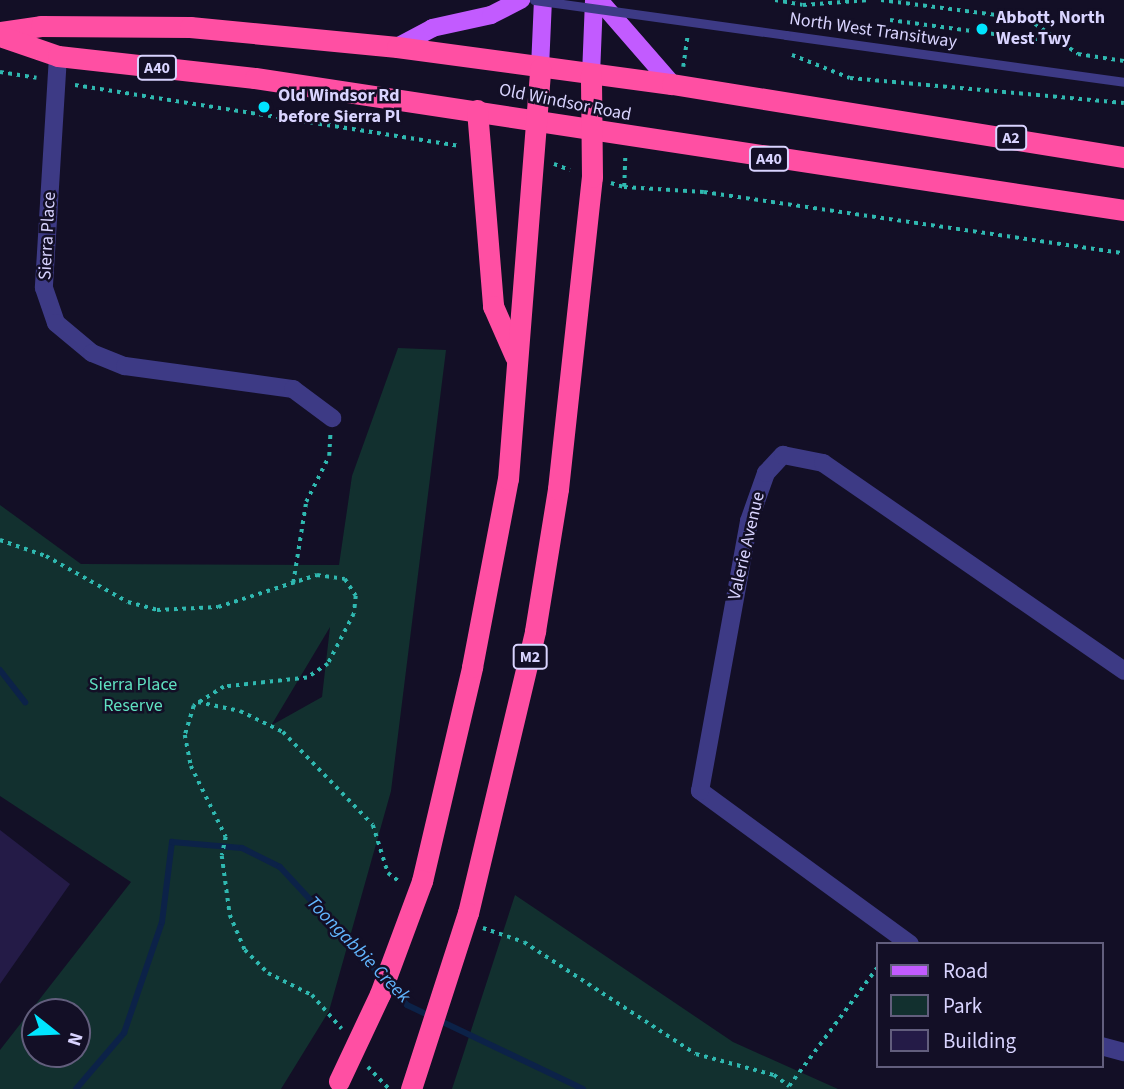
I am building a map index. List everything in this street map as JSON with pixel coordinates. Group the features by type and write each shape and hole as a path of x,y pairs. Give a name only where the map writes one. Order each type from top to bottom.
{"highway":[{"name":"Old Windsor Road","path":"0,34 41,26 190,27 397,47 673,84 1124,157"},
{"name":"Old Windsor Road","path":"0,34 58,56 477,110 593,131 1124,210"},
{"path":"337,1085 380,994 417,885 491,573 508,479 540,68"},
{"path":"591,75 593,131"},
{"path":"477,110 493,306 517,361"},
{"name":"M2","path":"411,1089 473,919 548,554 569,397 593,131"}],"main road":[{"path":"397,47 432,28 482,18 521,0"},
{"path":"540,68 543,0"},
{"path":"591,75 597,0"},
{"path":"597,0 673,84"}],"street":[{"name":"Sierra Place","path":"58,56 44,288 55,323 92,353 125,366 293,389 331,418"},
{"name":"Valerie Avenue","path":"907,942 700,791 749,521 766,473 783,455 823,463 1122,665"},
{"path":"1103,1047 1124,1052"}],"lane":[{"name":"North West Transitway","path":"534,0 1124,82"}],"path":[{"path":"775,0 803,5 870,0"},
{"path":"881,0 1028,19 1078,54 1124,61"},
{"path":"890,20 1063,44"},
{"path":"792,55 861,79 1124,103"},
{"path":"0,72 480,149"},
{"path":"624,187 704,191 1124,253"},
{"path":"293,583 306,502 329,456 331,418"},
{"path":"0,540 46,556 128,602 157,610 218,607 293,583 333,575 345,579 356,596 354,614 328,664 307,678 224,687 198,702 185,735 191,766 226,837 222,856 230,915 245,950 268,974 312,995 344,1032"},
{"path":"198,702 240,711 283,732 373,825 388,873 417,885"},
{"path":"473,919 524,942 696,1054 774,1074 789,1086 876,969"},
{"path":"365,1062 389,1089"}],"green space":[{"name":"Sierra Place Reserve","path":"398,348 446,350 391,791 329,1011 281,1089 0,1089 0,1050 21,1023 21,1068 91,1068 91,998 41,998 131,882 0,796 0,505 81,564 339,565 352,476","holes":["330,627 322,697 272,725"]},
{"path":"515,895 733,1042 838,1089 452,1089"}],"building":[{"path":"0,830 70,884 0,984"}],"waterway":[{"name":"Toongabbie Creek","path":"0,670 25,702"},
{"path":"76,1089 124,1033 162,922 172,842 242,848 280,867 382,977"},
{"name":"Toongabbie Creek","path":"389,985 407,1005 583,1089"}],"place":[{"name":"Abbott, North West Twy","path":"982,29"},
{"name":"Old Windsor Rd before Sierra Pl","path":"264,107"}]}
